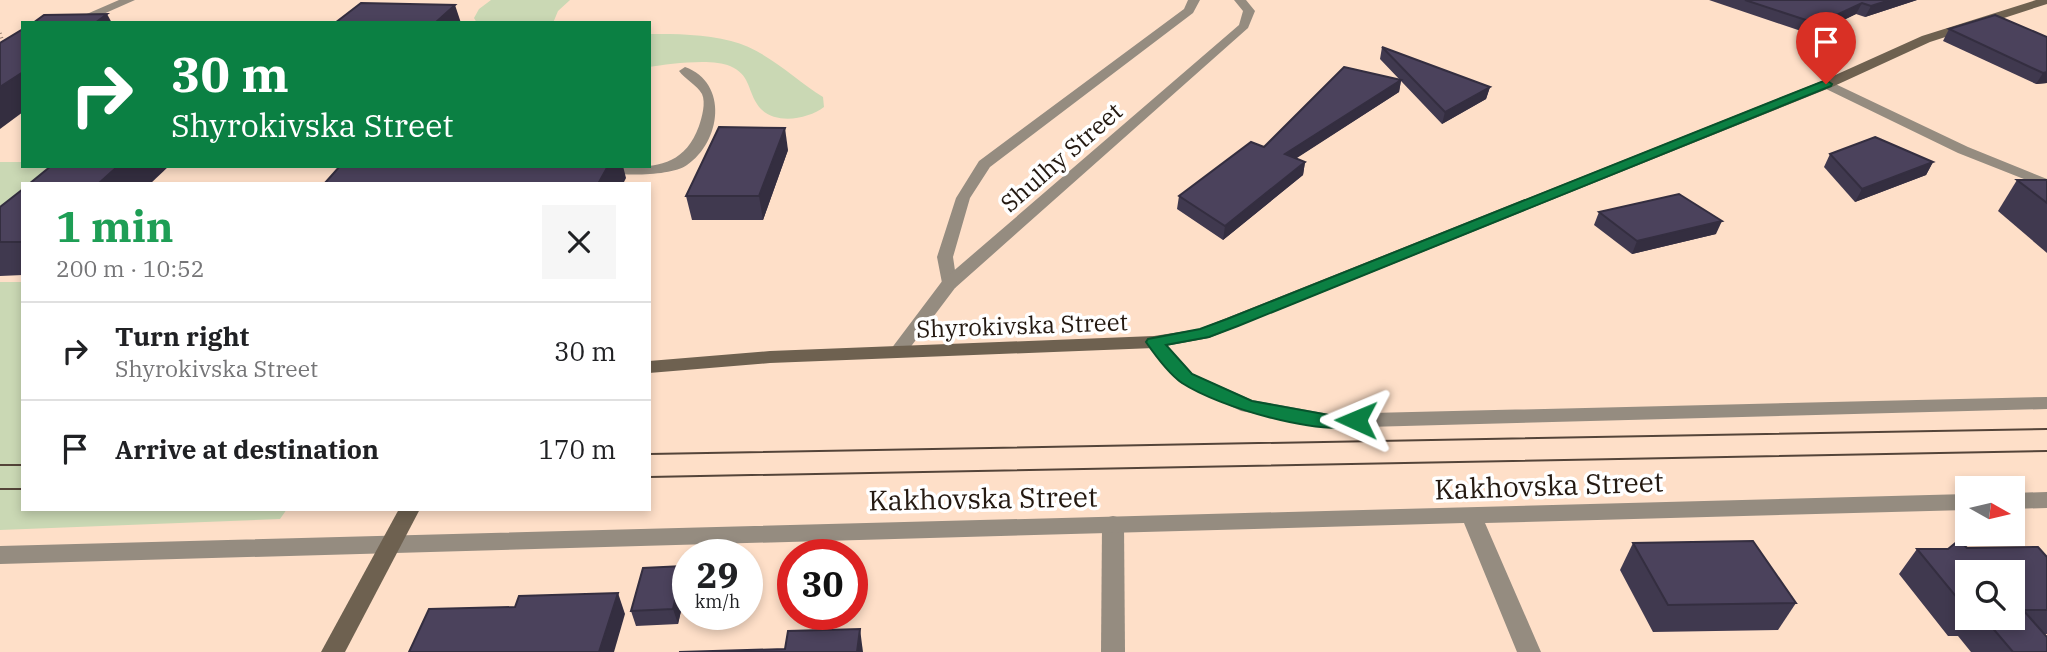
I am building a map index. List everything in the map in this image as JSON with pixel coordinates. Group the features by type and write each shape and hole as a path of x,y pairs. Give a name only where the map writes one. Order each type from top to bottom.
{"main road":[{"name":"Shyrokivska Street","path":"651,367 769,357 1154,342 1203,334 1826,84 1926,39 2047,0"},
{"path":"333,652 409,511"}],"street":[{"path":"77,21 129,0"},
{"path":"949,284 945,257 963,198 984,164 1189,11 1194,0"},
{"name":"Shulhy Street","path":"897,353 949,284 1244,26 1249,11 1240,0"},
{"path":"651,167 665,167 687,159 700,140 709,116 708,93 685,71"},
{"path":"1826,84 1952,145 2047,184"},
{"path":"585,169 625,168"},
{"path":"1154,342 1186,378 1248,407 1329,421 2047,403"},
{"path":"2025,501 2047,500"},
{"name":"Kakhovska Street","path":"0,555 391,541 1472,517 1955,502"},
{"path":"1472,517 1531,648"},
{"path":"1114,524 1114,652"}],"path":[{"path":"0,33 4,46 0,47"}],"green space":[{"path":"491,0 570,0 558,11 554,21 476,21 474,18 479,9"},
{"path":"651,34 701,36 744,45 767,57 823,97 824,107 799,118 771,116 757,104 741,73 730,66 701,62 651,67"},
{"path":"0,162 21,162 21,168 53,168 35,182 21,182 21,194 0,211"},
{"path":"0,282 21,282 21,511 286,511 280,519 0,530"}],"building":[{"path":"1745,0 1890,0 1871,6 1862,3 1830,18 1812,22"},
{"path":"361,3 455,5 437,21 338,21"},
{"path":"107,14 98,21 36,21 44,15"},
{"path":"1995,15 2047,37 2047,72 2043,73 1949,29"},
{"path":"21,30 21,73 0,87 0,43"},
{"path":"1382,47 1490,87 1445,112"},
{"path":"1344,67 1401,80 1285,154 1305,162 1225,226 1179,196 1251,142 1264,147"},
{"path":"719,127 785,128 759,196 686,196"},
{"path":"1875,137 1933,162 1862,189 1830,154"},
{"path":"49,168 116,168 100,182 31,182"},
{"path":"338,168 607,168 599,182 326,182"},
{"path":"2017,180 2047,180 2047,203"},
{"path":"21,191 21,242 0,242 0,207"},
{"path":"1679,194 1722,221 1637,241 1599,212"},
{"path":"1753,541 1796,603 1668,605 1633,543"},
{"path":"1955,543 1955,546 1967,548 2038,547 2047,557 2047,610 2025,610 2025,560 1955,560 1955,595 1917,549 1948,549"},
{"path":"672,567 672,609 631,611 643,568"},
{"path":"618,593 599,652 409,652 429,609 515,607 519,596"},
{"path":"2025,612 2047,637 2047,652 2013,652 1994,630 2025,630"},
{"path":"860,630 857,652 679,652 785,649 788,631"}],"tram line":[{"path":"651,454 2047,429"},
{"path":"651,477 2047,451"},
{"path":"0,465 21,465"},
{"path":"0,489 21,489"}],"route":[{"path":"1356,420 1329,421 1248,407 1186,378 1154,342 1203,334 1232,323 1826,84"}]}
